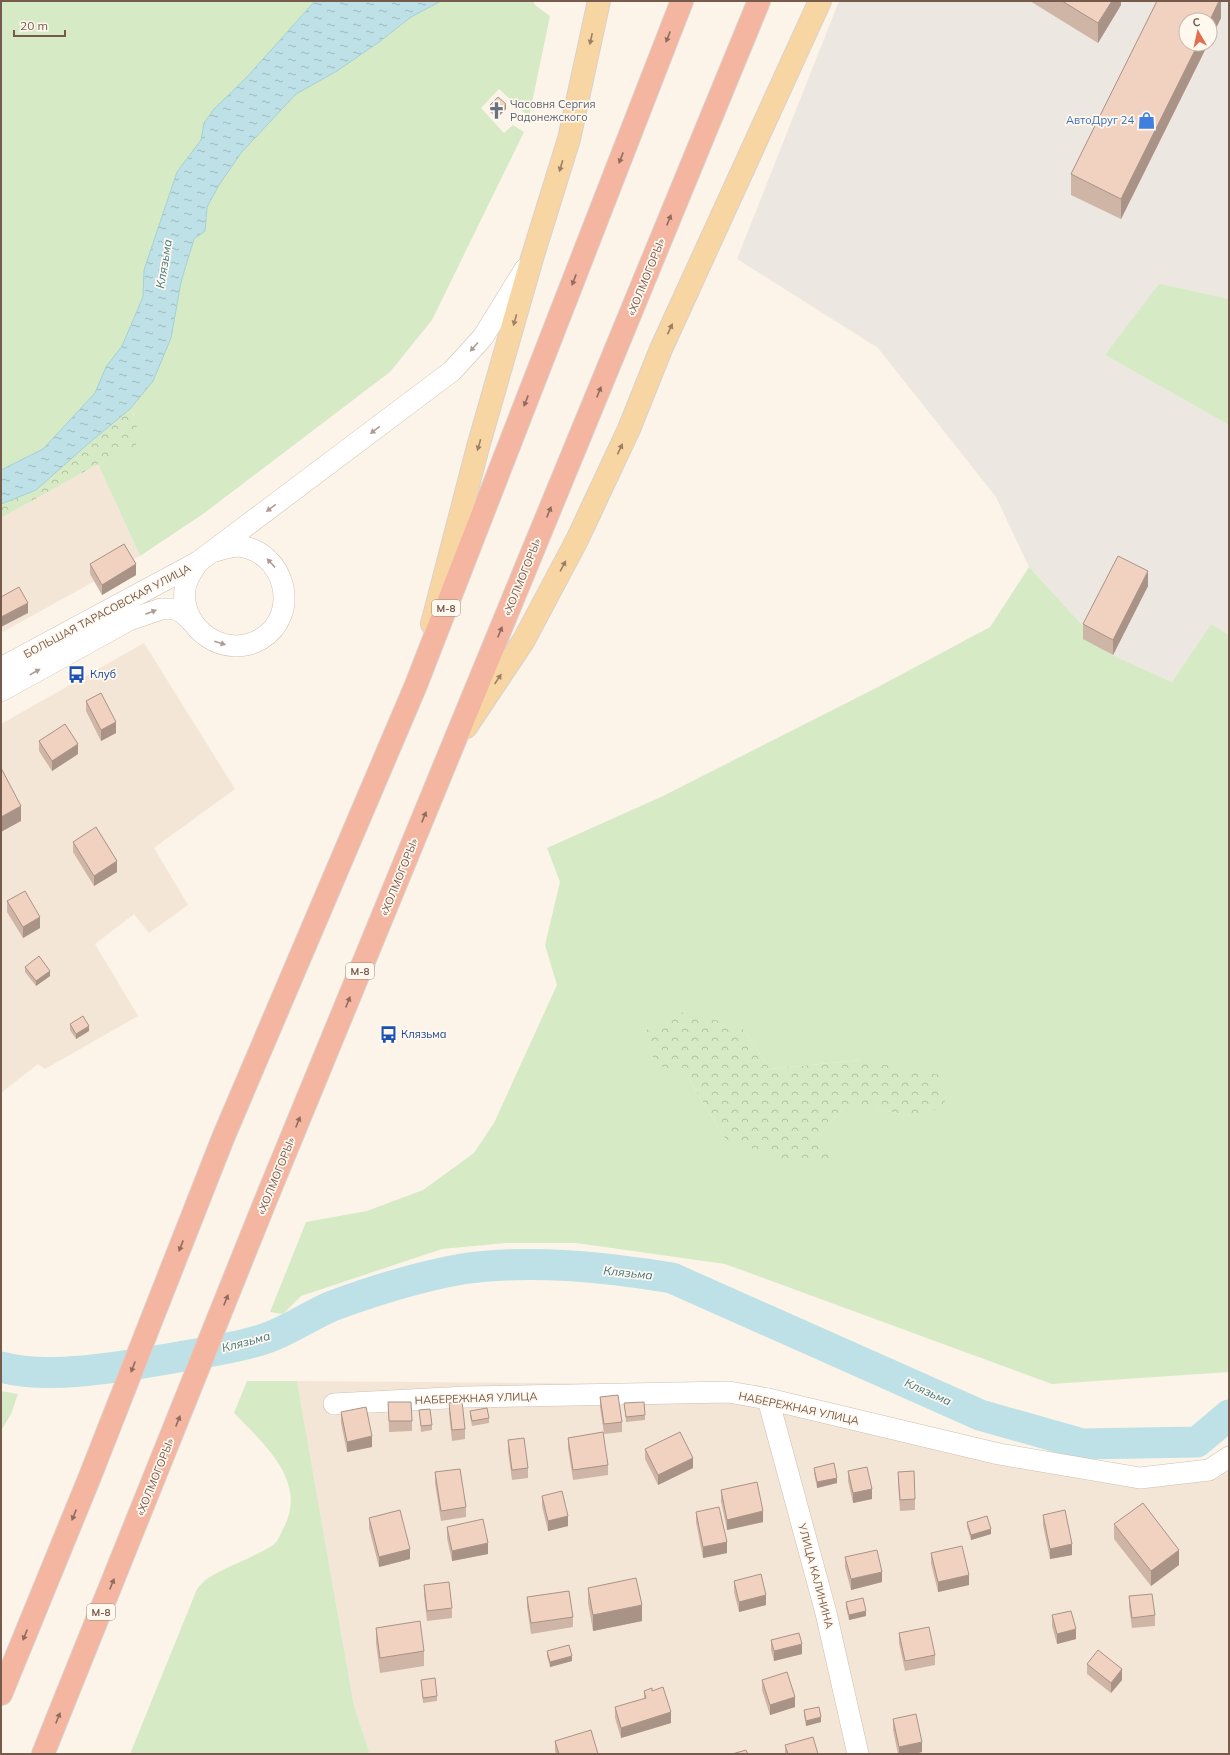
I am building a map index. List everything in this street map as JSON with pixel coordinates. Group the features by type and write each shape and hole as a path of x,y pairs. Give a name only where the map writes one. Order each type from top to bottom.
{"highway":[{"name":"М-8","path":"1,1694 89,1479 223,1138 416,685 682,1"},
{"name":"«ХОЛМОГОРЫ»","path":"43,1754 159,1470 267,1197 759,1"}],"main road":[{"path":"416,685 478,447 533,256 569,139 599,1"},
{"path":"453,746 524,640 577,540 629,429 660,349 820,1"}],"street":[{"path":"205,557 225,548 238,546 256,551 274,565 283,583 284,602 280,617 268,633 261,639 251,643 226,645 209,639 190,620 185,600 185,589 188,579 205,557 452,372 483,337 533,256"},
{"name":"БОЛЬШАЯ ТАРАСОВСКАЯ УЛИЦА","path":"1,668 205,557"},
{"name":"БОЛЬШАЯ ТАРАСОВСКАЯ УЛИЦА","path":"1,690 129,620 161,608 175,609 183,613 190,620"},
{"name":"НАБЕРЕЖНАЯ УЛИЦА","path":"334,1404 466,1397 729,1392 768,1399 999,1454 1140,1478 1209,1470 1229,1457"},
{"name":"УЛИЦА КАЛИНИНА","path":"768,1399 826,1613 858,1754"}],"shaded area":[{"path":"839,1 1229,1 1229,299 1219,297 1105,355 1229,425 1229,635 1211,624 1172,682 1108,653 1029,567 996,497 878,348 737,259"},
{"path":"98,464 140,556 1,633 1,518"},
{"path":"144,643 235,789 154,848 188,905 149,933 134,914 95,944 138,1016 45,1069 38,1064 1,1093 1,724"},
{"path":"297,1381 758,1385 1014,1457 1144,1487 1214,1480 1229,1471 1229,1754 370,1754 354,1706"}],"green space":[{"path":"1,1 315,1 246,78 214,109 204,123 201,140 177,172 144,270 143,297 122,346 106,367 95,393 43,449 1,470"},
{"path":"441,1 533,1 535,5 550,16 529,117 499,89 481,108 504,133 513,125 524,132 432,320 390,372 203,514 140,556 98,464 111,457 134,415 130,409 153,381 171,338 181,282 194,239 205,231 207,207 219,185 241,153 296,94 337,71 379,42 411,17"},
{"path":"1159,284 1229,299 1229,425 1105,355"},
{"path":"130,409 135,418 137,427 136,446 111,457 1,518 1,504 36,490"},
{"path":"1029,567 1108,653 1172,682 1211,624 1229,635 1229,1372 1052,1384 725,1264 576,1243 505,1243 442,1249 301,1296 283,1314 270,1312 306,1222 367,1211 423,1190 474,1153 494,1123 557,985 545,945 560,882 547,848 663,796 878,687 990,627","holes":["741,1026 770,1069 860,1060 946,1106 911,1116 877,1109 843,1109 819,1135 726,1140 688,1078"]},
{"path":"676,1011 741,1026 770,1069 860,1060 939,1075 946,1107 911,1116 877,1109 843,1109 819,1135 831,1159 795,1162 726,1140 688,1078 655,1064 645,1031"},
{"path":"247,1381 297,1381 354,1706 370,1754 130,1754 197,1589 208,1578 258,1554 275,1544 284,1527 290,1510 290,1494 286,1479 279,1464 269,1450 234,1413"},
{"path":"1,1391 18,1394 11,1414 1,1431"}],"water":[{"path":"315,1 441,1 411,17 379,42 337,71 296,94 241,153 219,185 207,207 205,231 194,239 181,282 171,338 153,381 130,409 36,490 1,504 1,470 43,449 95,393 106,367 122,346 143,297 144,270 177,172 201,140 204,123 214,109 246,78"}],"building":[{"path":"1062,1 1112,1 1098,23"},
{"path":"1157,1 1219,1 1214,12 1178,12 1178,52 1194,52 1121,199 1071,174"},
{"path":"498,97 506,104 497,113 489,106"},
{"path":"124,544 136,564 102,585 90,564"},
{"path":"1118,556 1148,571 1113,640 1083,624"},
{"path":"19,587 28,603 1,617 1,597"},
{"path":"101,693 116,722 101,730 86,701"},
{"path":"65,724 78,744 52,761 39,741"},
{"path":"1,768 21,806 1,817"},
{"path":"96,827 117,861 94,876 73,842"},
{"path":"25,891 40,917 23,927 7,901"},
{"path":"39,956 50,971 36,981 25,967"},
{"path":"83,1016 89,1026 76,1034 70,1024"},
{"path":"618,1395 622,1422 604,1424 600,1397"},
{"path":"462,1401 465,1429 452,1430 449,1403"},
{"path":"388,1402 411,1402 412,1421 389,1421"},
{"path":"644,1402 645,1415 626,1417 624,1403"},
{"path":"366,1407 372,1436 347,1442 341,1412"},
{"path":"487,1408 489,1418 472,1421 470,1411"},
{"path":"430,1409 432,1425 421,1426 419,1410"},
{"path":"603,1432 608,1465 573,1470 568,1438"},
{"path":"680,1432 693,1458 658,1475 645,1449"},
{"path":"524,1438 528,1468 512,1470 508,1440"},
{"path":"834,1463 837,1478 817,1482 814,1468"},
{"path":"867,1467 872,1489 853,1493 848,1471"},
{"path":"460,1469 466,1507 441,1511 435,1472"},
{"path":"914,1471 915,1499 900,1500 898,1472"},
{"path":"757,1482 763,1511 727,1520 721,1490"},
{"path":"562,1491 568,1516 548,1521 542,1496"},
{"path":"1143,1503 1179,1550 1151,1571 1114,1524"},
{"path":"719,1507 727,1542 703,1547 696,1512"},
{"path":"400,1510 410,1549 379,1557 369,1518"},
{"path":"1065,1510 1072,1544 1050,1549 1043,1515"},
{"path":"987,1516 991,1529 971,1535 967,1522"},
{"path":"483,1519 488,1543 452,1551 447,1527"},
{"path":"962,1546 969,1575 938,1582 931,1553"},
{"path":"877,1550 882,1572 851,1579 845,1557"},
{"path":"761,1574 766,1595 739,1602 734,1581"},
{"path":"636,1578 642,1605 593,1615 588,1588"},
{"path":"449,1582 452,1608 427,1611 424,1585"},
{"path":"569,1591 573,1617 531,1623 527,1597"},
{"path":"1152,1594 1155,1615 1132,1618 1129,1596"},
{"path":"863,1598 866,1611 849,1615 846,1602"},
{"path":"1071,1611 1076,1629 1057,1634 1052,1615"},
{"path":"420,1621 424,1651 380,1658 376,1628"},
{"path":"929,1627 935,1655 905,1661 899,1633"},
{"path":"799,1633 802,1644 774,1651 771,1640"},
{"path":"569,1645 572,1656 550,1662 547,1651"},
{"path":"1098,1650 1122,1669 1111,1683 1087,1664"},
{"path":"787,1672 795,1697 770,1705 762,1680"},
{"path":"435,1678 437,1696 423,1698 421,1680"},
{"path":"663,1687 671,1712 621,1728 615,1707 646,1698 644,1691 652,1688 652,1691"},
{"path":"819,1707 821,1717 806,1721 804,1710"},
{"path":"916,1714 922,1742 899,1747 893,1719"},
{"path":"591,1730 598,1754 559,1754 555,1741"},
{"path":"813,1737 818,1754 788,1754 785,1745"},
{"path":"746,1750 748,1754 732,1754"}],"waterway":[{"name":"Клязьма","path":"1,1367 21,1371 66,1372 137,1364 222,1350 264,1339 282,1332 332,1306 413,1280 462,1269 488,1266 567,1266 672,1278 980,1415 1082,1444 1197,1442 1229,1415"}],"place":[{"name":"Часовня Сергия Радонежского","path":"497,110"},
{"name":"АвтоДруг 24","path":"1147,120"},
{"name":"Клуб","path":"77,674"},
{"name":"Клязьма","path":"388,1034"}]}
